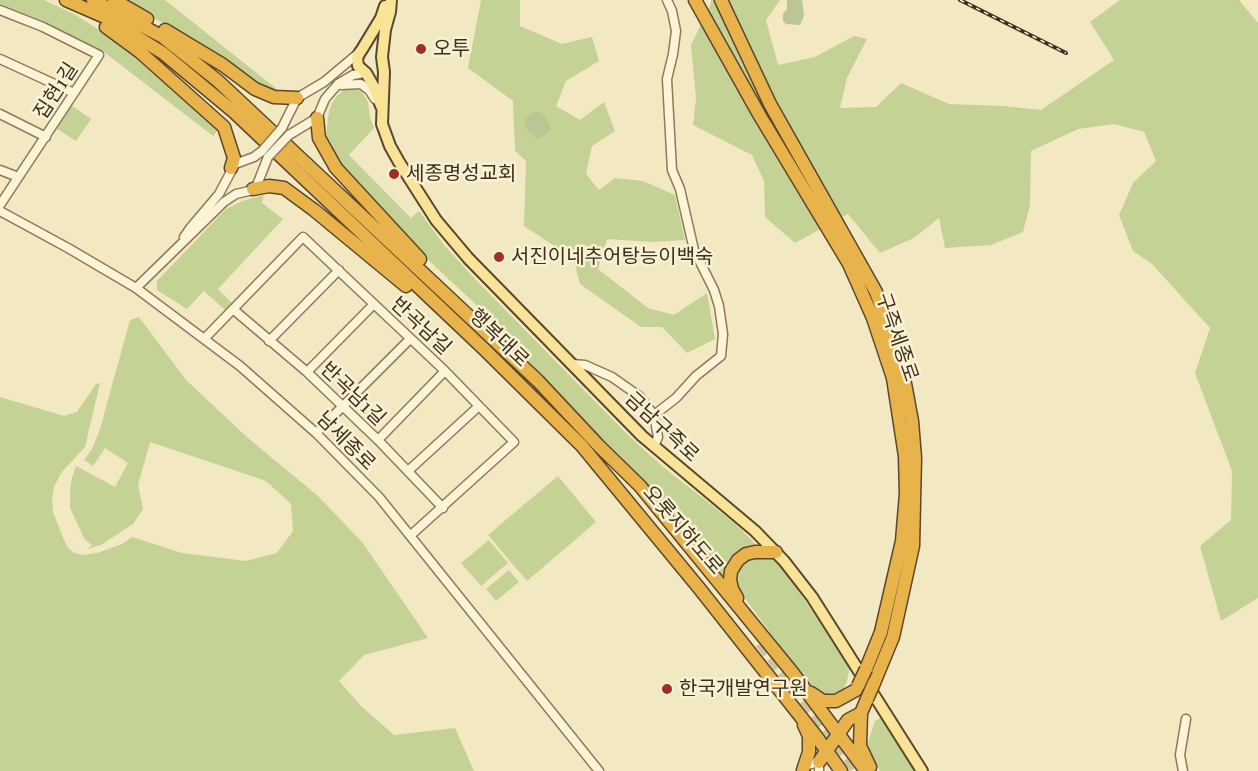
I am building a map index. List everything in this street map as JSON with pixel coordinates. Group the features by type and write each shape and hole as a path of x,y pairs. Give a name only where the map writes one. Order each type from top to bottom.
{"highway":[{"path":"64,0 113,31 140,52 224,127 234,158 230,171"},
{"name":"행복대로","path":"64,0 105,17 163,53 196,79 234,112 484,349 582,446 802,718 821,762 841,771"},
{"name":"행복대로","path":"93,0 163,37 218,81 538,381 640,486 792,672 866,771"},
{"path":"114,0 223,65 255,89 274,97 299,97"},
{"name":"구즉세종로","path":"695,0 760,116 849,264 873,318 893,378 905,456 906,494 902,541 881,632 866,669 846,707 848,720"},
{"name":"구즉세종로","path":"721,0 770,104 876,292 904,378 912,421 915,458 913,546 893,637 861,713 848,720 821,762"},
{"path":"319,114 319,138 336,168 404,244 471,308 495,339"},
{"path":"248,190 269,186 284,188 484,349"},
{"name":"오롯지하도로","path":"582,446 644,513 754,640 598,445"},
{"path":"753,624 732,589 731,571 738,560 746,554 760,551 776,552"},
{"path":"774,684 788,689 794,683 792,672"},
{"path":"792,672 813,696 823,701 836,701 857,688"},
{"path":"861,713 860,746 872,771"},
{"path":"802,718 809,736 809,752 802,770"}],"main road":[{"name":"금남구즉로","path":"382,109 374,87 357,62 360,52 386,5 392,0"},
{"name":"금남구즉로","path":"386,5 382,124 390,146 436,220 468,258 654,447 755,531 776,552 812,597 922,771"},
{"path":"360,52 373,48 383,59 376,73 364,73"}],"street":[{"path":"654,415 721,356 723,334 719,306 714,290 694,250 680,189 672,170 667,79 676,31 667,0"},
{"name":"집현1길","path":"0,10 60,35 99,56 0,205"},
{"path":"286,131 299,97 324,82 375,28"},
{"path":"341,66 360,52"},
{"path":"0,59 74,93"},
{"path":"136,288 224,202 248,190 259,181 265,154 286,131 319,114 325,99 335,87 352,75 364,73"},
{"path":"335,87 352,83 362,84 382,109"},
{"path":"299,97 306,95 315,98 319,114"},
{"path":"0,114 46,137"},
{"path":"183,240 219,194 230,171 239,161 265,154"},
{"path":"0,170 18,177"},
{"path":"230,171 231,183 239,190 248,190"},
{"name":"남세종로","path":"0,211 136,288 205,338 316,432 379,497 411,535 599,771"},
{"name":"반곡남길","path":"205,338 303,237 445,371 514,442 411,535"},
{"path":"269,341 339,270"},
{"path":"307,372 374,304"},
{"name":"반곡남1길","path":"234,310 307,372 378,440 443,508"},
{"path":"316,432 410,339"},
{"path":"572,364 585,365 612,377 639,396 654,415 658,437 654,447"},
{"path":"378,440 445,371"},
{"path":"408,471 479,406"},
{"path":"1183,771 1180,755 1186,719"},
{"path":"802,770 807,765 821,762"}],"green space":[{"path":"0,0 44,0 74,14 128,48 218,130 213,136 104,52 42,21 0,6"},
{"path":"119,0 165,0 278,90 254,83 206,49 136,7"},
{"path":"481,0 520,0 520,26 562,44 592,37 599,61 566,81 556,106 580,120 604,102 615,131 592,146 586,174 599,190 615,178 643,181 675,195 685,240 652,242 607,239 598,269 648,308 674,315 707,293 715,339 687,353 662,327 641,327 580,284 573,258 524,226 526,161 515,151 513,101 468,68"},
{"path":"711,0 780,0 766,20 778,65 815,57 854,36 867,39 847,78 840,108 876,107 901,83 949,104 1041,110 1114,60 1090,22 1120,0 1239,0 1258,23 1258,598 1221,621 1200,546 1231,520 1232,471 1195,373 1210,328 1152,264 1133,251 1119,215 1133,183 1156,161 1144,132 1114,124 1078,129 1031,151 1030,205 1023,232 991,245 945,248 939,218 914,238 880,253 848,214 795,243 765,217 764,181 752,155 693,125 696,98 691,45"},
{"path":"787,0 802,0 804,16 800,25 786,24 783,21"},
{"path":"353,87 362,92 368,102 374,128 349,155 411,218 419,211 444,245 476,280 629,436 752,540 756,546 727,577 722,578 637,475 515,348 485,313 411,244 334,159 326,141 328,116 337,96 342,91"},
{"path":"71,105 91,119 76,141 56,128"},
{"path":"534,112 540,112 545,116 551,128 538,139 524,124 525,118"},
{"path":"264,195 262,203 283,219 218,289 233,304 226,311 204,291 187,309 157,290 157,281 226,209 242,201"},
{"path":"139,317 186,380 248,438 318,496 362,542 428,638 364,655 339,681 361,706 394,735 455,728 474,771 0,771 0,397 64,416 77,412 96,384 100,383 85,447 61,473 54,487 52,500 53,512 64,540 68,548 75,553 82,555 97,553 122,544 132,537 182,553 246,561 277,553 293,531 291,504 266,481 150,442 138,485 143,509 133,524 101,545 87,549 92,545 85,540 70,508 72,478 76,466 115,487 128,463 105,448 93,466 84,460 92,449 100,429 130,320"},
{"path":"558,476 596,522 527,581 488,535"},
{"path":"489,540 508,563 481,586 461,563"},
{"path":"770,555 789,577 850,666 843,690 833,699 814,692 738,589 737,577 741,564 750,556"},
{"path":"509,570 519,582 496,601 486,589"},
{"path":"882,717 917,771 880,771 868,743 875,721"}],"tunnel":[{"path":"761,643 858,771"}],"railway":[{"path":"960,0 1066,53"}],"place":[{"name":"오투","path":"421,49"},
{"name":"세종명성교회","path":"394,174"},
{"name":"서진이네추어탕능이백숙","path":"499,257"},
{"name":"한국개발연구원","path":"667,689"}]}
